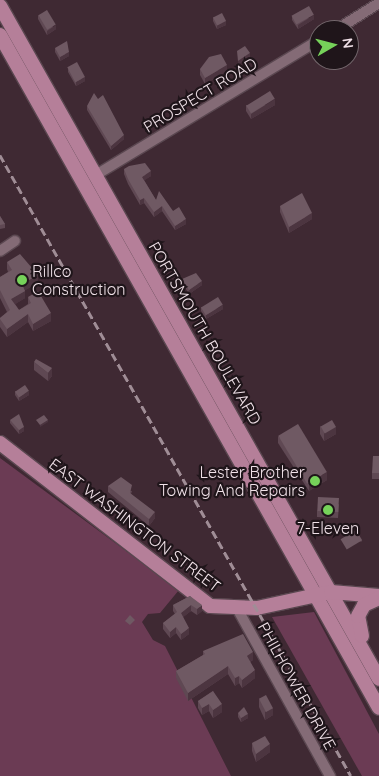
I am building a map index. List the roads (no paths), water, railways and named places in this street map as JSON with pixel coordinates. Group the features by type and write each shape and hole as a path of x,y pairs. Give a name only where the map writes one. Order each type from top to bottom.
{"main road":[{"name":"PORTSMOUTH BOULEVARD","path":"0,6 379,677"},
{"name":"PORTSMOUTH BOULEVARD","path":"0,35 379,708"},
{"name":"EAST WASHINGTON STREET","path":"0,443 201,601 238,610 331,592 379,597"},
{"path":"379,597 364,605 357,622 379,677"}],"street":[{"path":"352,20 379,3"},
{"name":"PROSPECT ROAD","path":"80,178 94,172 309,46"},
{"path":"0,251 15,241"},
{"path":"172,342 185,334"},
{"name":"PHILHOWER DRIVE","path":"238,610 330,776"}],"railway":[{"path":"0,155 351,776"}],"place":[{"name":"Rillco Construction","path":"22,280"},
{"name":"Lester Brother Towing And Repairs","path":"315,481"},
{"name":"7-Eleven","path":"328,510"}]}
